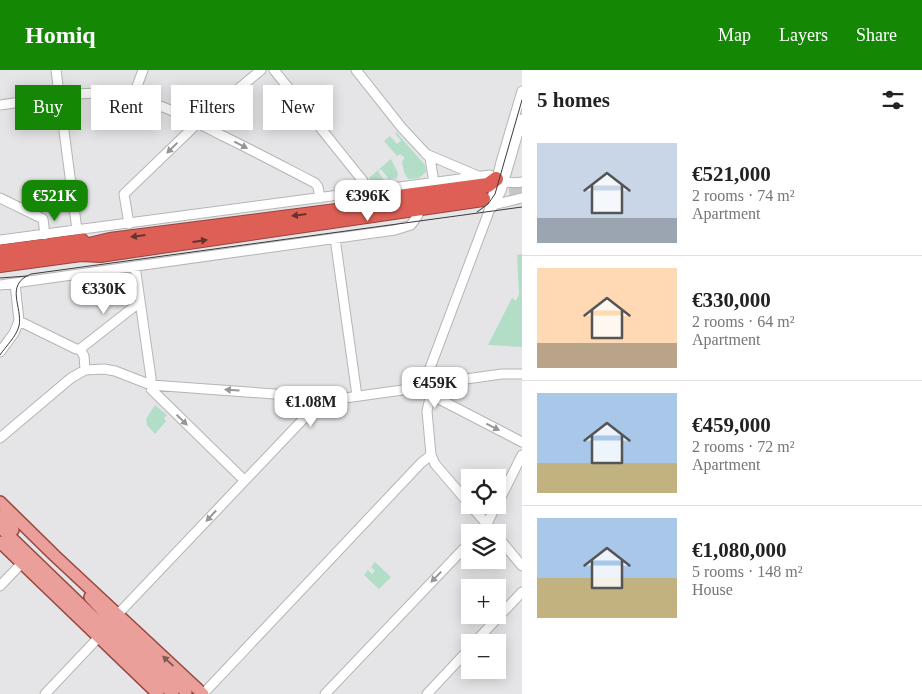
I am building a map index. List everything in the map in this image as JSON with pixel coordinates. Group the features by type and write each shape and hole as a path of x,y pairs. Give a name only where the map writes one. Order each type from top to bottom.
{"highway":[{"path":"347,209 391,198 488,185 496,179"},
{"path":"0,252 81,241 110,240 347,209 488,205"},
{"path":"0,272 82,261 100,255 336,222 418,215 488,205"},
{"path":"336,222 392,211 488,205"},
{"path":"0,258 81,248 110,240"},
{"path":"0,265 81,254 100,255"}],"main road":[{"path":"0,502 118,620 186,692"},
{"path":"0,516 88,601 118,620 203,694"},
{"path":"0,526 173,694"},
{"path":"0,542 158,694"},
{"path":"35,575 47,582 94,619"}],"street":[{"path":"56,70 58,85"},
{"path":"137,85 143,70"},
{"path":"243,85 261,70"},
{"path":"274,70 363,181 365,192"},
{"path":"356,70 402,128 426,154 432,164 434,183"},
{"path":"461,494 435,464 431,456 427,411 432,397 437,392 433,381 434,359 488,205 522,91"},
{"path":"0,105 15,103"},
{"path":"496,179 522,119"},
{"path":"64,130 77,230"},
{"path":"129,224 124,194 190,130"},
{"path":"213,130 315,183 318,186 320,198"},
{"path":"426,154 478,176 512,184 522,182"},
{"path":"0,240 478,176"},
{"path":"0,198 43,219 46,235"},
{"path":"488,205 522,198"},
{"path":"0,284 404,228 413,223 418,215"},
{"path":"335,238 357,396"},
{"path":"135,266 150,389 244,480"},
{"path":"0,352 17,328 19,321 15,283"},
{"path":"19,321 76,349 80,349 135,306 140,305"},
{"path":"80,349 84,356 85,370"},
{"path":"0,438 71,378 85,370 104,368 115,370 151,385 315,397 345,398 424,387"},
{"path":"522,374 426,380 424,387 426,395 522,442"},
{"path":"118,620 244,480 310,412 315,397"},
{"path":"506,486 522,455"},
{"path":"203,694 421,463 431,456"},
{"path":"478,514 487,524 492,514"},
{"path":"506,547 522,566"},
{"path":"325,694 461,551"},
{"path":"0,586 22,563"},
{"path":"483,634 522,592"},
{"path":"45,694 98,638"},
{"path":"427,694 461,658"}],"green space":[{"path":"396,132 425,165 426,172 419,178 408,179 402,162 404,157 400,154 397,156 384,141 390,136 397,144 401,141"},
{"path":"391,159 398,173 397,178 389,179 381,169 378,171 384,181 378,183 369,178"},
{"path":"522,254 522,347 488,345 512,298 516,301 519,294 517,255"},
{"path":"155,405 167,415 164,418 166,421 155,434 147,425 146,419"},
{"path":"375,562 391,577 379,589 364,575 368,570 372,574 375,571 371,567"}],"tunnel":[{"path":"488,192 522,187"}],"tram line":[{"path":"477,212 488,204 495,194 522,100"},
{"path":"0,355 18,330 20,319 16,297 18,284 31,274 522,207"},
{"path":"0,278 27,276"}]}
